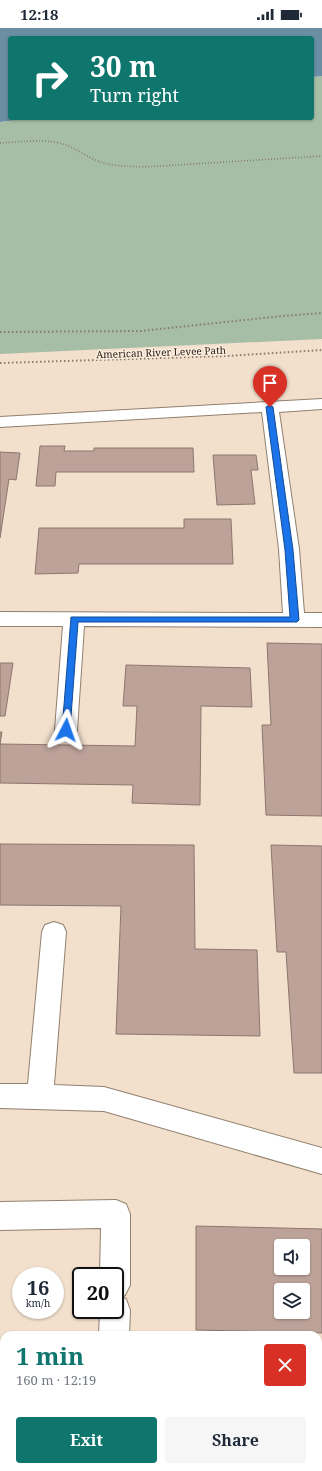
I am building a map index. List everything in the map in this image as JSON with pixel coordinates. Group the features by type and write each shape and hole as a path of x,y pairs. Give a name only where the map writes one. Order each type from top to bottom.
{"lane":[{"path":"0,422 322,404"},
{"path":"270,407 289,550 294,620"},
{"path":"0,619 322,620"},
{"path":"66,730 74,620"},
{"path":"40,1097 54,932"},
{"path":"0,1096 104,1099 322,1161"},
{"path":"0,1216 116,1214 115,1267"},
{"path":"114,1319 114,1331"}],"path":[{"path":"0,143 58,143 72,147 103,163 119,166 144,167 322,156"},
{"path":"0,332 161,329 285,315 322,313"},
{"name":"American River Levee Path","path":"0,364 227,356 322,350"}],"green space":[{"path":"322,76 322,339 0,354 0,122 17,120 314,120 314,77"}],"water":[{"path":"0,28 322,28 322,76 314,77 314,36 8,36 8,120 17,120 0,122"}],"building":[{"path":"40,446 65,446 64,451 94,451 94,448 193,448 194,472 56,472 55,486 36,486"},
{"path":"0,452 20,453 16,480 9,479 0,538"},
{"path":"213,455 256,455 258,470 251,470 255,504 217,505"},
{"path":"184,519 231,519 233,564 79,564 78,573 35,574 39,528 184,528"},
{"path":"267,643 322,644 322,816 266,815 262,725 271,725"},
{"path":"0,663 13,663 5,716 0,716"},
{"path":"126,665 250,668 252,707 201,706 200,805 132,803 133,785 0,783 0,744 135,746 137,706 123,706"},
{"path":"0,732 2,732 0,744"},
{"path":"0,844 194,845 195,949 257,950 260,1036 116,1034 121,906 0,905"},
{"path":"271,845 322,846 322,1073 294,1073 286,952 277,952"},
{"path":"196,1226 322,1229 322,1331 196,1330"}],"route":[{"path":"66,730 74,620 294,620 289,550 270,407"}]}
